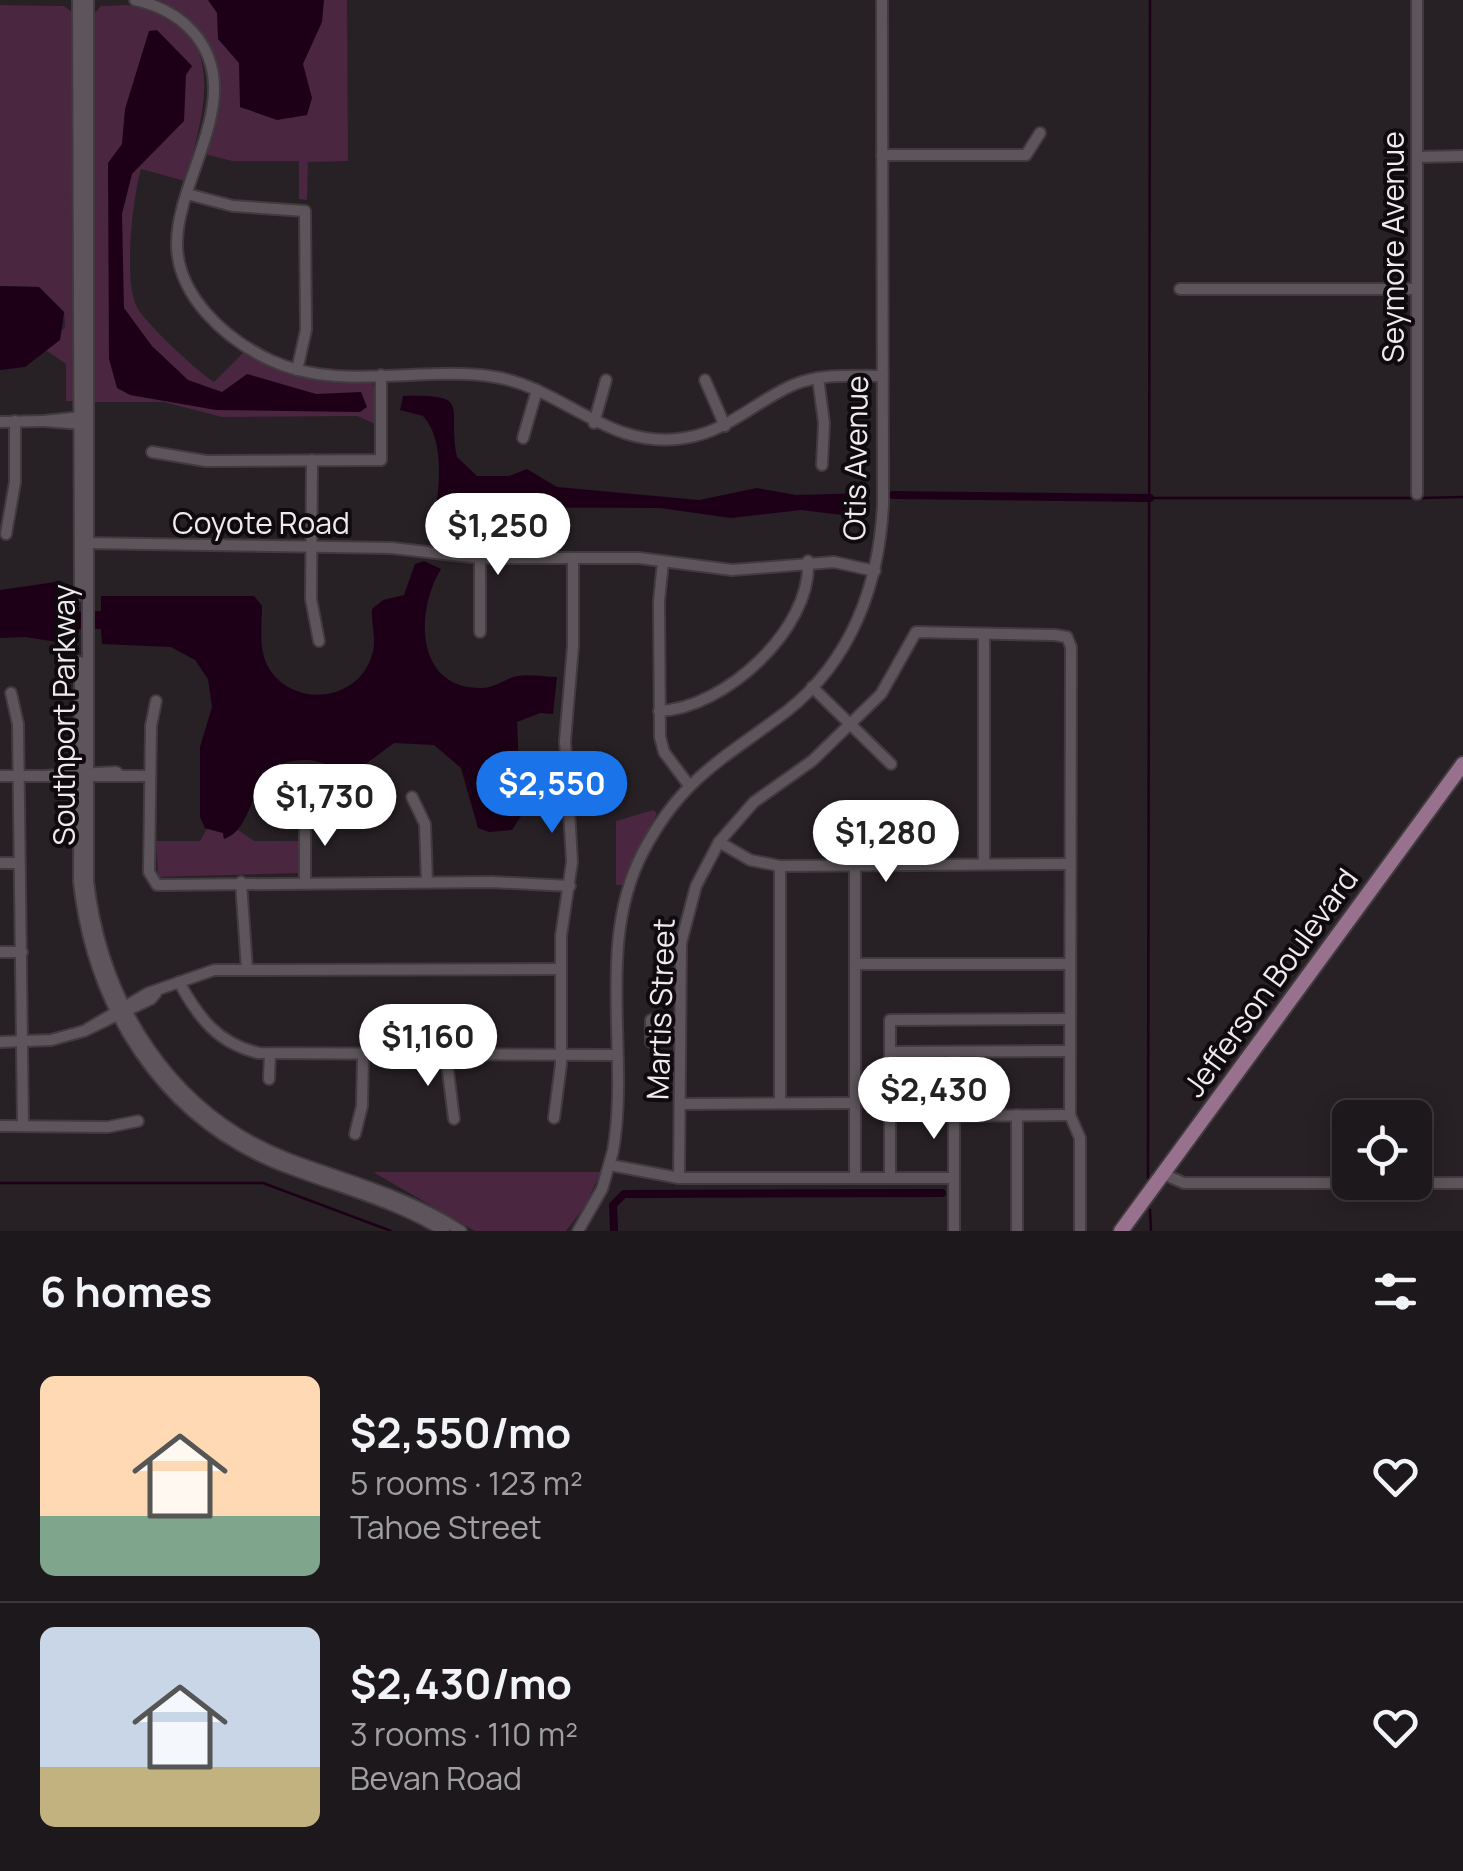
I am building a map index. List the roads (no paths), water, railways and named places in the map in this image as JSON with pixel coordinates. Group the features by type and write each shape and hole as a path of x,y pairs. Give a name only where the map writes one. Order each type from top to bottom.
{"main road":[{"name":"Jefferson Boulevard","path":"1121,1231 1463,764"}],"street":[{"name":"Southport Parkway","path":"78,0 83,776 92,916 120,1012 153,1071 226,1136 278,1164 394,1204 444,1231"},
{"name":"Southport Parkway","path":"82,421 88,0"},
{"path":"135,0 156,6 188,26 212,69 212,114 177,241 190,292 240,342 297,370 496,377 537,390 594,423 640,439 666,440 724,426 790,386 818,378 882,376"},
{"name":"Otis Avenue","path":"578,1231 596,1202 610,1165 616,1130 622,905 642,853 688,784 812,687 850,637 876,570 883,505 882,0"},
{"name":"Seymore Avenue","path":"1417,0 1417,494"},
{"path":"882,155 1026,155 1040,133"},
{"path":"1418,156 1463,156"},
{"path":"187,194 232,206 304,211 306,330 297,370"},
{"path":"1180,289 1416,290"},
{"path":"152,452 206,460 381,460 381,375"},
{"path":"818,378 824,423 822,465"},
{"path":"594,423 606,380"},
{"path":"705,380 724,426"},
{"path":"523,438 524,419 537,390"},
{"path":"6,534 15,482 15,421"},
{"path":"0,422 82,421"},
{"path":"312,460 311,599 319,641"},
{"name":"Coyote Road","path":"83,546 392,548 480,558 663,562 732,570 808,561 876,570"},
{"path":"480,558 480,632"},
{"path":"554,1118 572,838 565,741 573,646 573,558"},
{"path":"659,711 688,708 708,700 784,636 804,599 808,561"},
{"path":"663,562 659,711 664,752 688,784"},
{"name":"Martis Street","path":"679,1178 686,916 696,886 720,842 754,802 812,761 882,694 916,632 984,636"},
{"path":"984,864 984,636 1067,637 1071,648 1070,1115 1080,1138 1080,1231"},
{"path":"812,687 891,764"},
{"path":"11,693 18,724 23,1126"},
{"path":"156,701 150,776 152,882 162,886 427,882 570,886"},
{"path":"0,776 150,776"},
{"path":"412,797 425,824 427,882"},
{"path":"305,817 306,882"},
{"path":"720,842 750,860 780,866 1070,864"},
{"path":"0,862 18,863"},
{"path":"855,865 855,1178"},
{"path":"780,866 780,1103"},
{"path":"240,882 246,968"},
{"path":"0,952 22,952"},
{"path":"856,964 1070,964"},
{"path":"0,1042 24,1042 84,1030 179,982 214,970 561,969"},
{"path":"179,982 214,1032 234,1046 270,1054 616,1055"},
{"name":"Southport Parkway","path":"120,1012 160,1066 230,1129 282,1156 397,1196 461,1231"},
{"path":"890,1178 890,1020 1070,1020"},
{"path":"651,1031 680,1032"},
{"path":"890,1052 1070,1051"},
{"path":"954,1052 954,1231"},
{"path":"269,1078 270,1054"},
{"path":"446,1055 454,1119"},
{"path":"355,1134 362,1106 363,1056"},
{"path":"680,1104 855,1103"},
{"path":"1017,1115 1017,1231"},
{"path":"954,1116 1070,1115"},
{"path":"0,1126 108,1127 138,1121"},
{"path":"610,1165 679,1178 954,1178"},
{"path":"1163,1174 1184,1183 1463,1183"}],"waterway":[{"path":"1148,1178 1150,0"},
{"path":"893,495 1150,498"},
{"path":"1421,498 1463,497"},
{"path":"1151,498 1413,498"},
{"path":"0,1183 263,1183 391,1231"},
{"path":"614,1231 613,1205 624,1194 942,1193"},
{"path":"1150,1210 1151,1231"}]}
